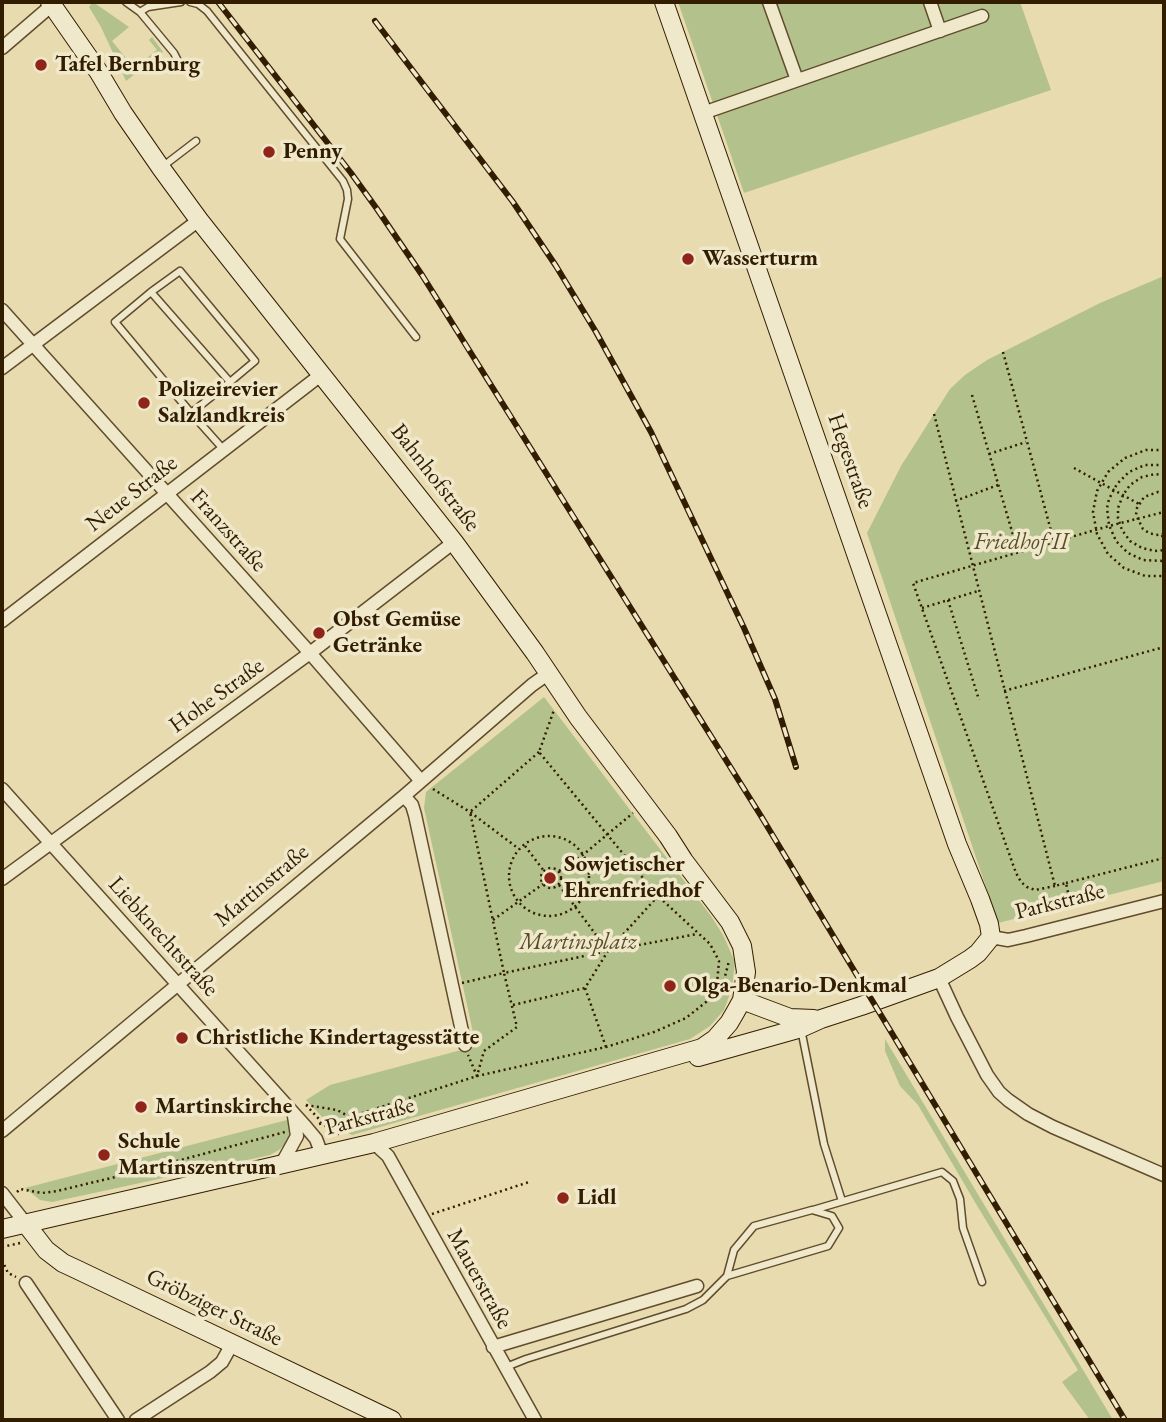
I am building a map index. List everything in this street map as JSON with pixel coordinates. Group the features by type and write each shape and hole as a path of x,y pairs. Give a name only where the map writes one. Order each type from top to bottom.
{"main road":[{"name":"Hegestraße","path":"664,2 957,844 989,924 990,937"},
{"name":"Bahnhofstraße","path":"53,3 160,168 454,542 578,717 734,928 745,959 742,1000"},
{"name":"Parkstraße","path":"603,1077 608,1084 801,1028 939,978 971,959 990,937"},
{"name":"Parkstraße","path":"2,1229 374,1143 702,1048 715,1039 729,1023 742,1000 790,1018 821,1019"},
{"name":"Gröbziger Straße","path":"26,1224 46,1250 63,1263 393,1420"}],"street":[{"path":"769,2 797,80"},
{"path":"930,2 940,31"},
{"path":"2,48 53,3"},
{"path":"703,113 982,16"},
{"path":"2,368 199,220"},
{"name":"Franzstraße","path":"2,310 310,653 421,781"},
{"name":"Neue Straße","path":"2,621 322,374"},
{"name":"Hohe Straße","path":"2,880 310,653 454,542"},
{"name":"Martinstraße","path":"2,1130 549,673"},
{"name":"Liebknechtstraße","path":"2,789 291,1111 302,1128 316,1139 322,1155"},
{"path":"404,796 415,815 464,1045"},
{"name":"Parkstraße","path":"990,937 1008,940 1164,901"},
{"path":"939,978 987,1075 1008,1100 1053,1127 1164,1175"},
{"path":"281,1165 302,1128"},
{"path":"387,1157 399,1136"},
{"name":"Mauerstraße","path":"374,1143 387,1157 535,1420"},
{"path":"2,1192 26,1224"},
{"path":"26,1283 118,1420"},
{"path":"493,1347 696,1286"},
{"path":"136,1420 216,1367 232,1344"}],"lane":[{"path":"126,2 140,12 174,53 179,63"},
{"path":"140,12 148,7 181,2"},
{"path":"190,2 207,11 343,181 348,199 340,239 416,337"},
{"path":"160,168 196,141"},
{"path":"191,413 255,361 180,271 115,321 191,413 224,450"},
{"path":"151,292 230,382"},
{"path":"801,1028 824,1144 842,1201"},
{"path":"505,1368 686,1309 704,1300 727,1276 734,1250 754,1226 942,1172 953,1181 960,1199 963,1228 982,1282"},
{"path":"727,1276 828,1246 839,1228 832,1216 812,1210"}],"path":[{"path":"1003,352 1054,541"},
{"path":"972,395 1018,552"},
{"path":"933,414 1055,886"},
{"path":"989,454 1027,442"},
{"path":"1164,450 1146,450 1125,458 1108,472 1097,491 1093,512 1096,530 1108,554 1124,568 1145,576 1164,576"},
{"path":"1164,465 1145,465 1129,472 1116,484 1107,508 1109,526 1116,541 1128,553 1143,561 1164,561"},
{"path":"1074,468 1139,504"},
{"path":"1164,475 1142,477 1130,485 1122,495 1118,508 1122,530 1130,541 1142,548 1164,550"},
{"path":"955,501 999,485"},
{"path":"1164,493 1151,493 1144,497 1137,508 1137,519 1143,529 1149,533 1163,534 1164,544"},
{"path":"1164,512 913,583 1021,882 1035,890 1164,858"},
{"path":"922,608 978,591"},
{"path":"948,600 979,700"},
{"path":"1004,691 1164,647"},
{"path":"470,812 539,752 555,708"},
{"path":"20,1189 42,1193 57,1191 350,1117 477,1076 606,1047 653,1032 686,1018 706,1002 717,984 719,961 710,944 658,896 539,752"},
{"path":"421,781 470,812 520,849"},
{"path":"470,812 517,1027 484,1051 477,1076"},
{"path":"559,871 634,812"},
{"path":"542,836 562,837 572,842 584,854 590,882 576,907 557,916 543,916 526,909 518,901 509,883 509,875 511,861 520,849 531,840 542,836"},
{"path":"524,845 544,871"},
{"path":"550,868 559,871 559,885 551,889 543,884 541,879 544,871 550,868"},
{"path":"1066,883 1075,924"},
{"path":"493,920 543,884"},
{"path":"559,885 608,951"},
{"path":"512,1005 585,988 608,951 658,896"},
{"path":"452,985 699,934"},
{"path":"709,997 714,1000 726,976 729,961 719,961"},
{"path":"585,988 606,1047"},
{"path":"470,1059 477,1076"},
{"path":"306,1105 322,1123"},
{"path":"291,1111 306,1105 337,1110 350,1117"},
{"path":"421,1218 529,1182"},
{"path":"2,1259 8,1273 26,1283"}],"green space":[{"path":"93,2 129,27 112,41 134,68 157,50 149,40 152,37 163,52 126,81 89,7"},
{"path":"678,2 1020,2 1051,90 744,193"},
{"name":"Friedhof II","path":"1164,276 1164,881 998,923 867,533 901,466 950,389 965,375 987,360 1100,303"},
{"name":"Martinsplatz","path":"544,697 723,935 735,962 732,988 724,1010 710,1026 690,1039 352,1135 329,1124 306,1100 330,1085 476,1046 424,808 426,792"},
{"path":"885,1039 1113,1420 1090,1420 1062,1382 1078,1370 918,1105 900,1086 885,1051"},
{"path":"287,1120 290,1136 279,1150 270,1155 52,1202 40,1200 25,1188"}],"railway":[{"path":"218,2 351,173 422,275 761,816 1125,1420"},
{"path":"375,21 513,202 596,332 651,432 744,628 775,699 796,767"}],"place":[{"name":"Tafel Bernburg","path":"41,65"},
{"name":"Penny","path":"269,152"},
{"name":"Wasserturm","path":"688,259"},
{"name":"Polizeirevier Salzlandkreis","path":"144,403"},
{"name":"Obst Gemüse Getränke","path":"319,633"},
{"name":"Sowjetischer Ehrenfriedhof","path":"550,878"},
{"name":"Olga-Benario-Denkmal","path":"670,986"},
{"name":"Christliche Kindertagesstätte","path":"182,1038"},
{"name":"Martinskirche","path":"141,1107"},
{"name":"Schule Martinszentrum","path":"104,1155"},
{"name":"Lidl","path":"563,1198"}]}
